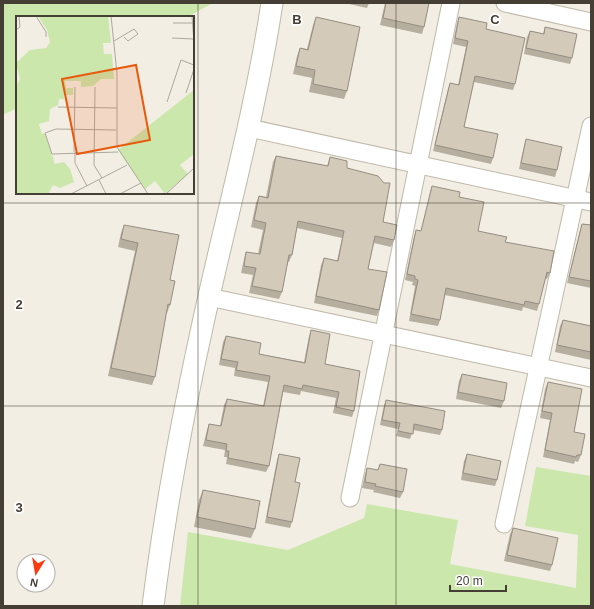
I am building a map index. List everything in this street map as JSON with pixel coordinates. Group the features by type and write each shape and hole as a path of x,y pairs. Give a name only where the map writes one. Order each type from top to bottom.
{"street":[{"path":"153,606 174,469 209,298 249,128 272,3"},
{"path":"350,498 451,3"},
{"path":"505,3 591,22"},
{"path":"504,524 538,367 583,200 591,126"},
{"path":"249,128 583,200"},
{"path":"209,298 591,378"}],"green space":[{"path":"3,3 213,3 189,16 16,16 16,108 3,115"},
{"path":"536,467 591,476 591,606 180,606 188,532 288,550 364,518 367,504 458,520 450,564 576,588 578,535 525,526"}],"building":[{"path":"386,3 429,3 424,27 383,18"},
{"path":"316,17 360,27 347,91 313,84 315,70 296,66 300,48 308,50"},
{"path":"459,17 487,23 486,29 525,38 515,84 475,76 464,127 498,134 493,158 435,145 450,83 459,85 468,41 455,38"},
{"path":"545,27 577,34 572,58 526,48 530,31 544,34"},
{"path":"526,139 562,147 557,170 521,163"},
{"path":"276,156 328,166 330,157 347,161 347,168 378,176 384,183 390,183 383,222 397,225 394,240 375,236 368,269 387,272 379,310 316,296 324,258 338,261 344,231 298,221 292,255 289,255 282,292 252,286 256,268 244,266 246,252 260,254 266,223 254,220 259,196 268,198"},
{"path":"432,186 460,192 459,197 484,202 478,231 507,237 505,242 554,251 550,273 547,272 539,304 525,301 524,305 446,288 440,320 411,314 418,280 415,279 415,276 407,274 416,230 421,231"},
{"path":"582,224 591,225 591,281 569,277"},
{"path":"124,225 179,235 170,280 175,281 170,305 168,304 155,377 111,368 138,243 121,239"},
{"path":"563,320 591,326 591,352 557,345"},
{"path":"311,330 330,334 325,364 360,371 354,411 336,407 339,392 303,385 302,389 284,385 269,466 228,458 229,451 226,451 227,444 206,440 209,424 221,426 227,399 264,406 270,376 236,370 238,362 221,359 226,336 261,343 259,354 305,363"},
{"path":"462,374 507,383 504,401 458,392"},
{"path":"548,382 582,389 574,432 585,434 581,455 577,455 576,457 545,450 552,413 542,411"},
{"path":"386,400 445,411 442,430 414,424 413,434 398,431 400,423 382,420"},
{"path":"279,454 300,458 295,482 300,483 292,522 267,517"},
{"path":"467,454 501,461 497,480 463,473"},
{"path":"380,464 407,469 403,492 375,486 376,484 365,482 367,468 378,470"},
{"path":"203,490 260,501 255,529 197,517"},
{"path":"513,528 558,538 552,565 507,555"}]}
